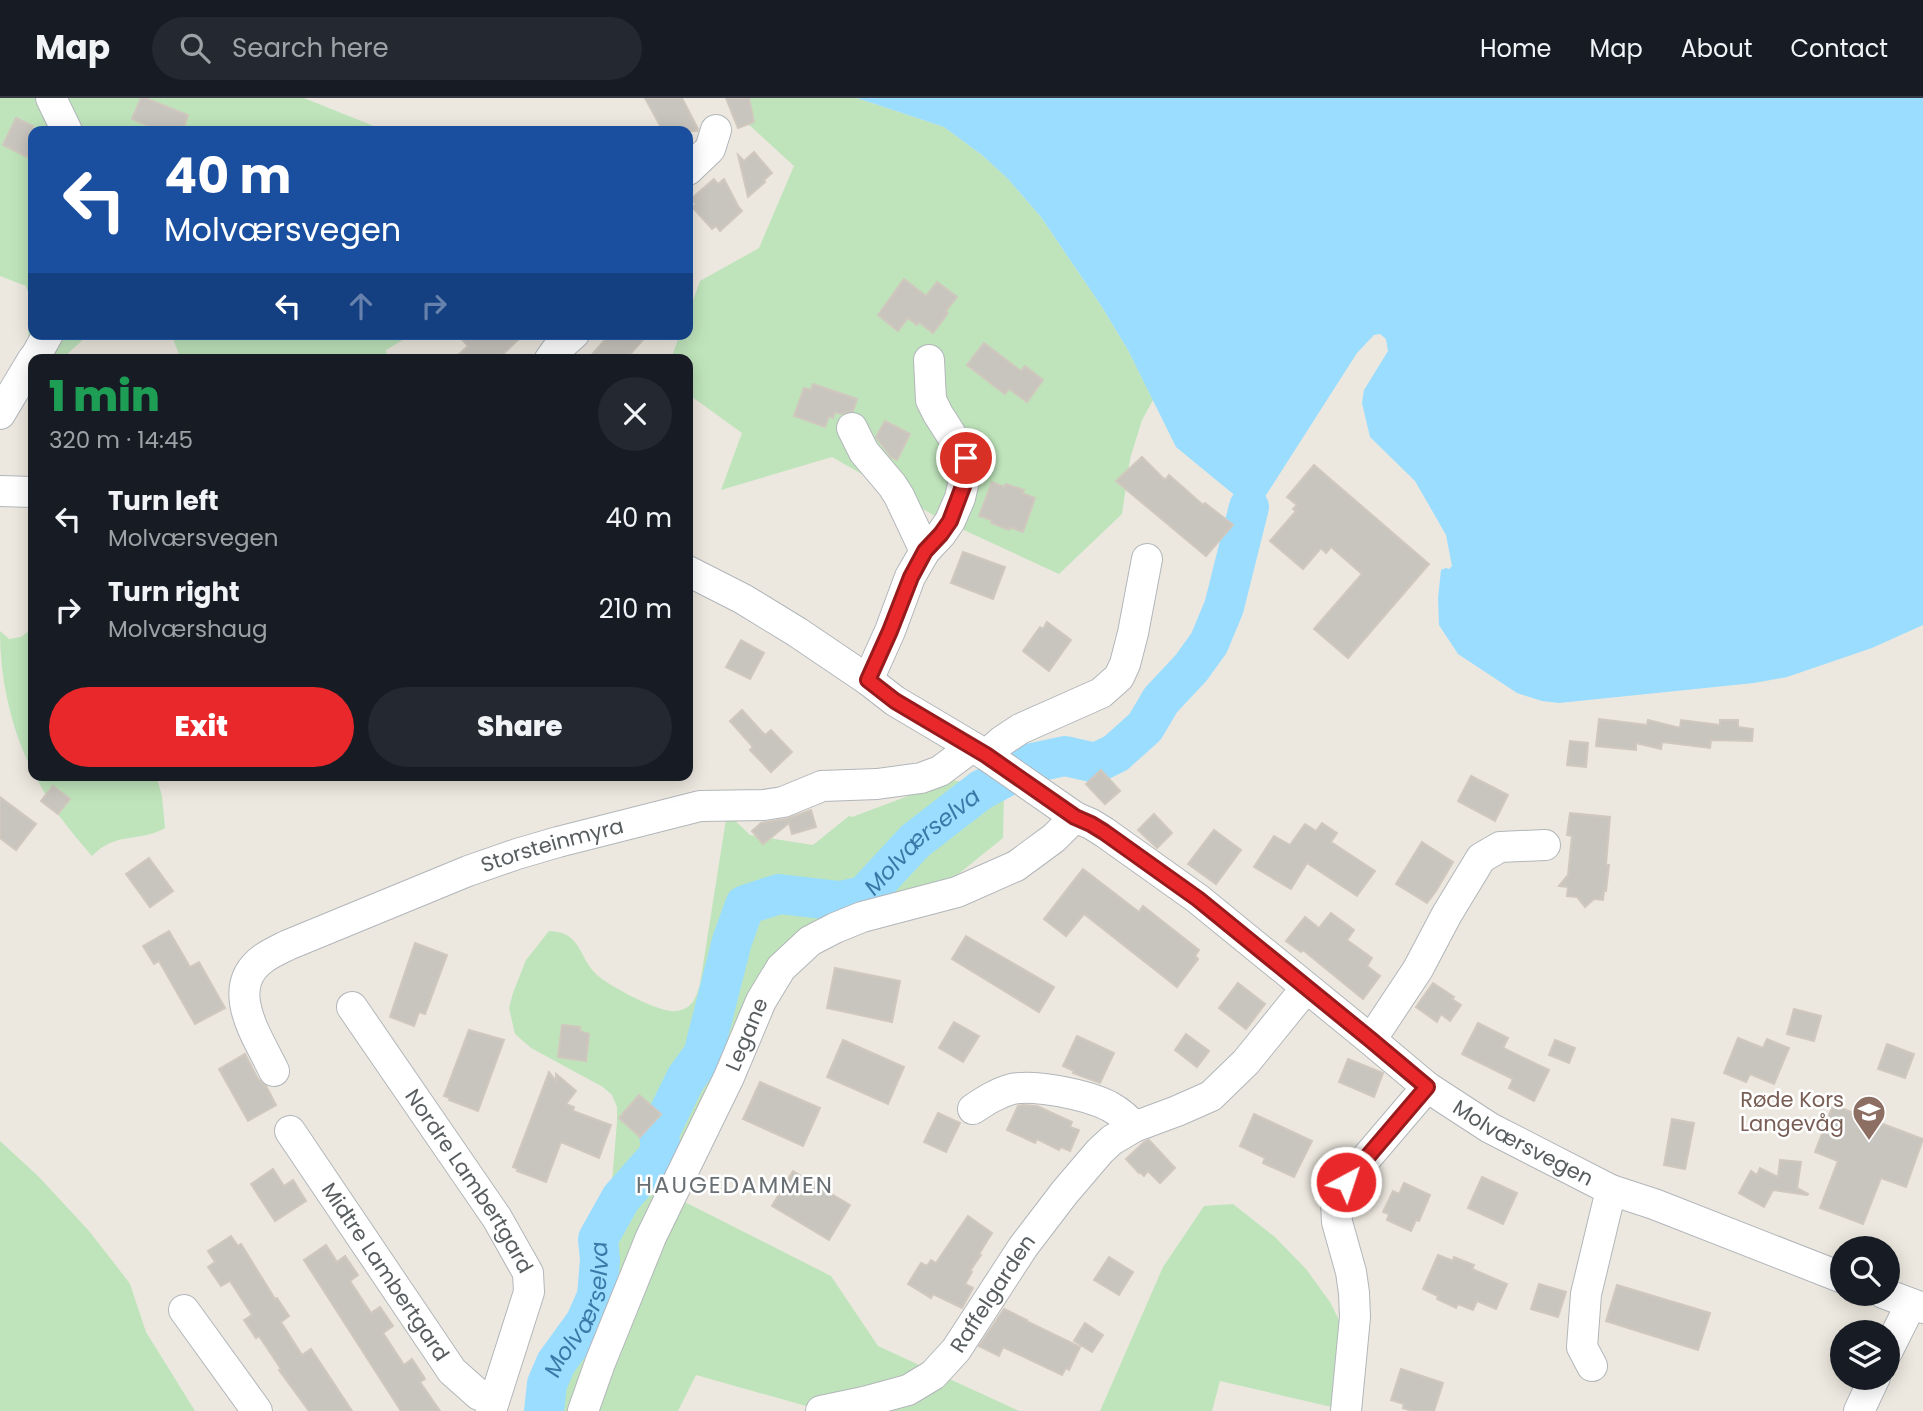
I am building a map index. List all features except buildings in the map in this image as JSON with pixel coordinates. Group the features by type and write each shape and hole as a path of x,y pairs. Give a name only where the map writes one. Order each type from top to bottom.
{"street":[{"path":"51,98 65,126"},
{"path":"693,165 709,149 716,130"},
{"path":"554,354 567,340"},
{"path":"868,680 911,577 925,551 950,521 960,498 966,472 966,458 931,400 929,360"},
{"path":"0,414 28,367"},
{"path":"852,428 864,452 899,496 925,551"},
{"path":"0,491 28,492"},
{"path":"985,755 1020,729 1101,693 1119,677 1133,633 1147,559"},
{"name":"Molværsvegen","path":"693,574 787,625 895,701 985,755 1075,817 1104,832 1159,870 1427,1087 1490,1128 1611,1190 1654,1203 1830,1273"},
{"name":"Storsteinmyra","path":"274,1071 246,1012 243,996 246,979 258,962 288,945 468,871 548,845 700,806 764,805 783,802 822,786 877,784 921,778 985,755"},
{"name":"Legane","path":"583,1411 651,1237 729,1077 761,1001 782,968 810,941 835,928 957,892 1016,866 1054,838 1075,817"},
{"path":"1371,1040 1418,969 1481,858 1500,847 1545,845"},
{"name":"Raffelgarden","path":"821,1411 908,1390 933,1375 956,1350 1023,1247 1065,1192 1112,1140 1134,1127 1211,1096 1246,1062 1306,988"},
{"name":"Nordre Lambertgard","path":"352,1007 497,1218 528,1273 529,1292 493,1405"},
{"path":"1346,1411 1355,1317 1354,1293 1337,1222 1336,1203 1346,1182 1427,1087"},
{"path":"973,1110 995,1095 1013,1089 1036,1088 1096,1100 1112,1108 1134,1127"},
{"name":"Midtre Lambertgard","path":"290,1131 452,1371 493,1405"},
{"name":"Molværsvegen","path":"1592,1366 1582,1347 1586,1294 1611,1190"},
{"path":"1900,1300 1917,1306 1900,1332"},
{"path":"184,1310 257,1411"},
{"path":"1859,1411 1869,1390"}],"green space":[{"path":"0,98 304,98 374,126 28,126 28,293 26,286 0,276"},
{"path":"727,98 857,98 944,127 982,155 1007,178 1041,217 1102,307 1128,350 1153,400 1142,420 1130,459 1122,514 1059,574 942,520 832,457 721,490 742,433 693,398 693,354 673,354 678,340 693,340 693,300 700,281 759,248 794,166 746,122"},
{"path":"83,340 67,354 33,354 28,342"},
{"path":"173,340 403,340 386,350 386,354 179,354"},
{"path":"0,631 9,639 21,637 28,632 28,761 8,704"},
{"path":"951,780 1004,789 1003,838 931,896 829,920 709,1088 657,1188 831,1276 878,1346 1019,1411 824,1411 696,1375 678,1411 557,1411 597,1254 612,1181 617,1107 612,1095 603,1087 531,1048 515,1034 509,1008 526,960 549,931 559,932 577,944 588,965 608,983 664,1010 684,1009 694,1000 700,984 727,813 750,835 813,845 849,816"},
{"path":"38,781 158,781 165,828 110,843 92,856 47,797"},
{"path":"0,1141 39,1177 89,1231 130,1284 146,1332 195,1411 0,1411"},
{"path":"1233,1204 1275,1237 1306,1269 1330,1302 1347,1336 1336,1408 1220,1381 1212,1411 1100,1411 1163,1267 1204,1206"}],"water":[{"path":"857,98 1923,98 1923,625 1872,648 1787,677 1754,683 1559,703 1517,693 1458,654 1439,625 1441,570 1452,566 1446,535 1415,481 1370,437 1362,403 1364,390 1388,351 1386,339 1380,334 1374,335 1357,353 1254,514 1176,447 1128,350 1102,307 1041,217 1007,178 982,155 944,127"}],"waterway":[{"name":"Molværselva","path":"544,1411 547,1384 556,1363 585,1323 597,1296 600,1260 598,1239 621,1198 661,1153 659,1133 686,1078 703,1055 732,941 745,905 779,894 840,901 864,896 915,841 981,790 1032,763 1065,756 1096,763 1116,753 1145,727 1161,700 1191,668 1209,643 1224,607 1249,507"}],"place":[{"name":"Røde Kors Langevåg","path":"1869,1142"}],"district":[{"name":"HAUGEDAMMEN","path":"735,1185"}],"route":[{"path":"966,458 965,481 950,521 925,551 911,577 868,680 895,701 986,755 1075,817 1091,824 1139,856 1198,899 1427,1087 1346,1182"}]}
